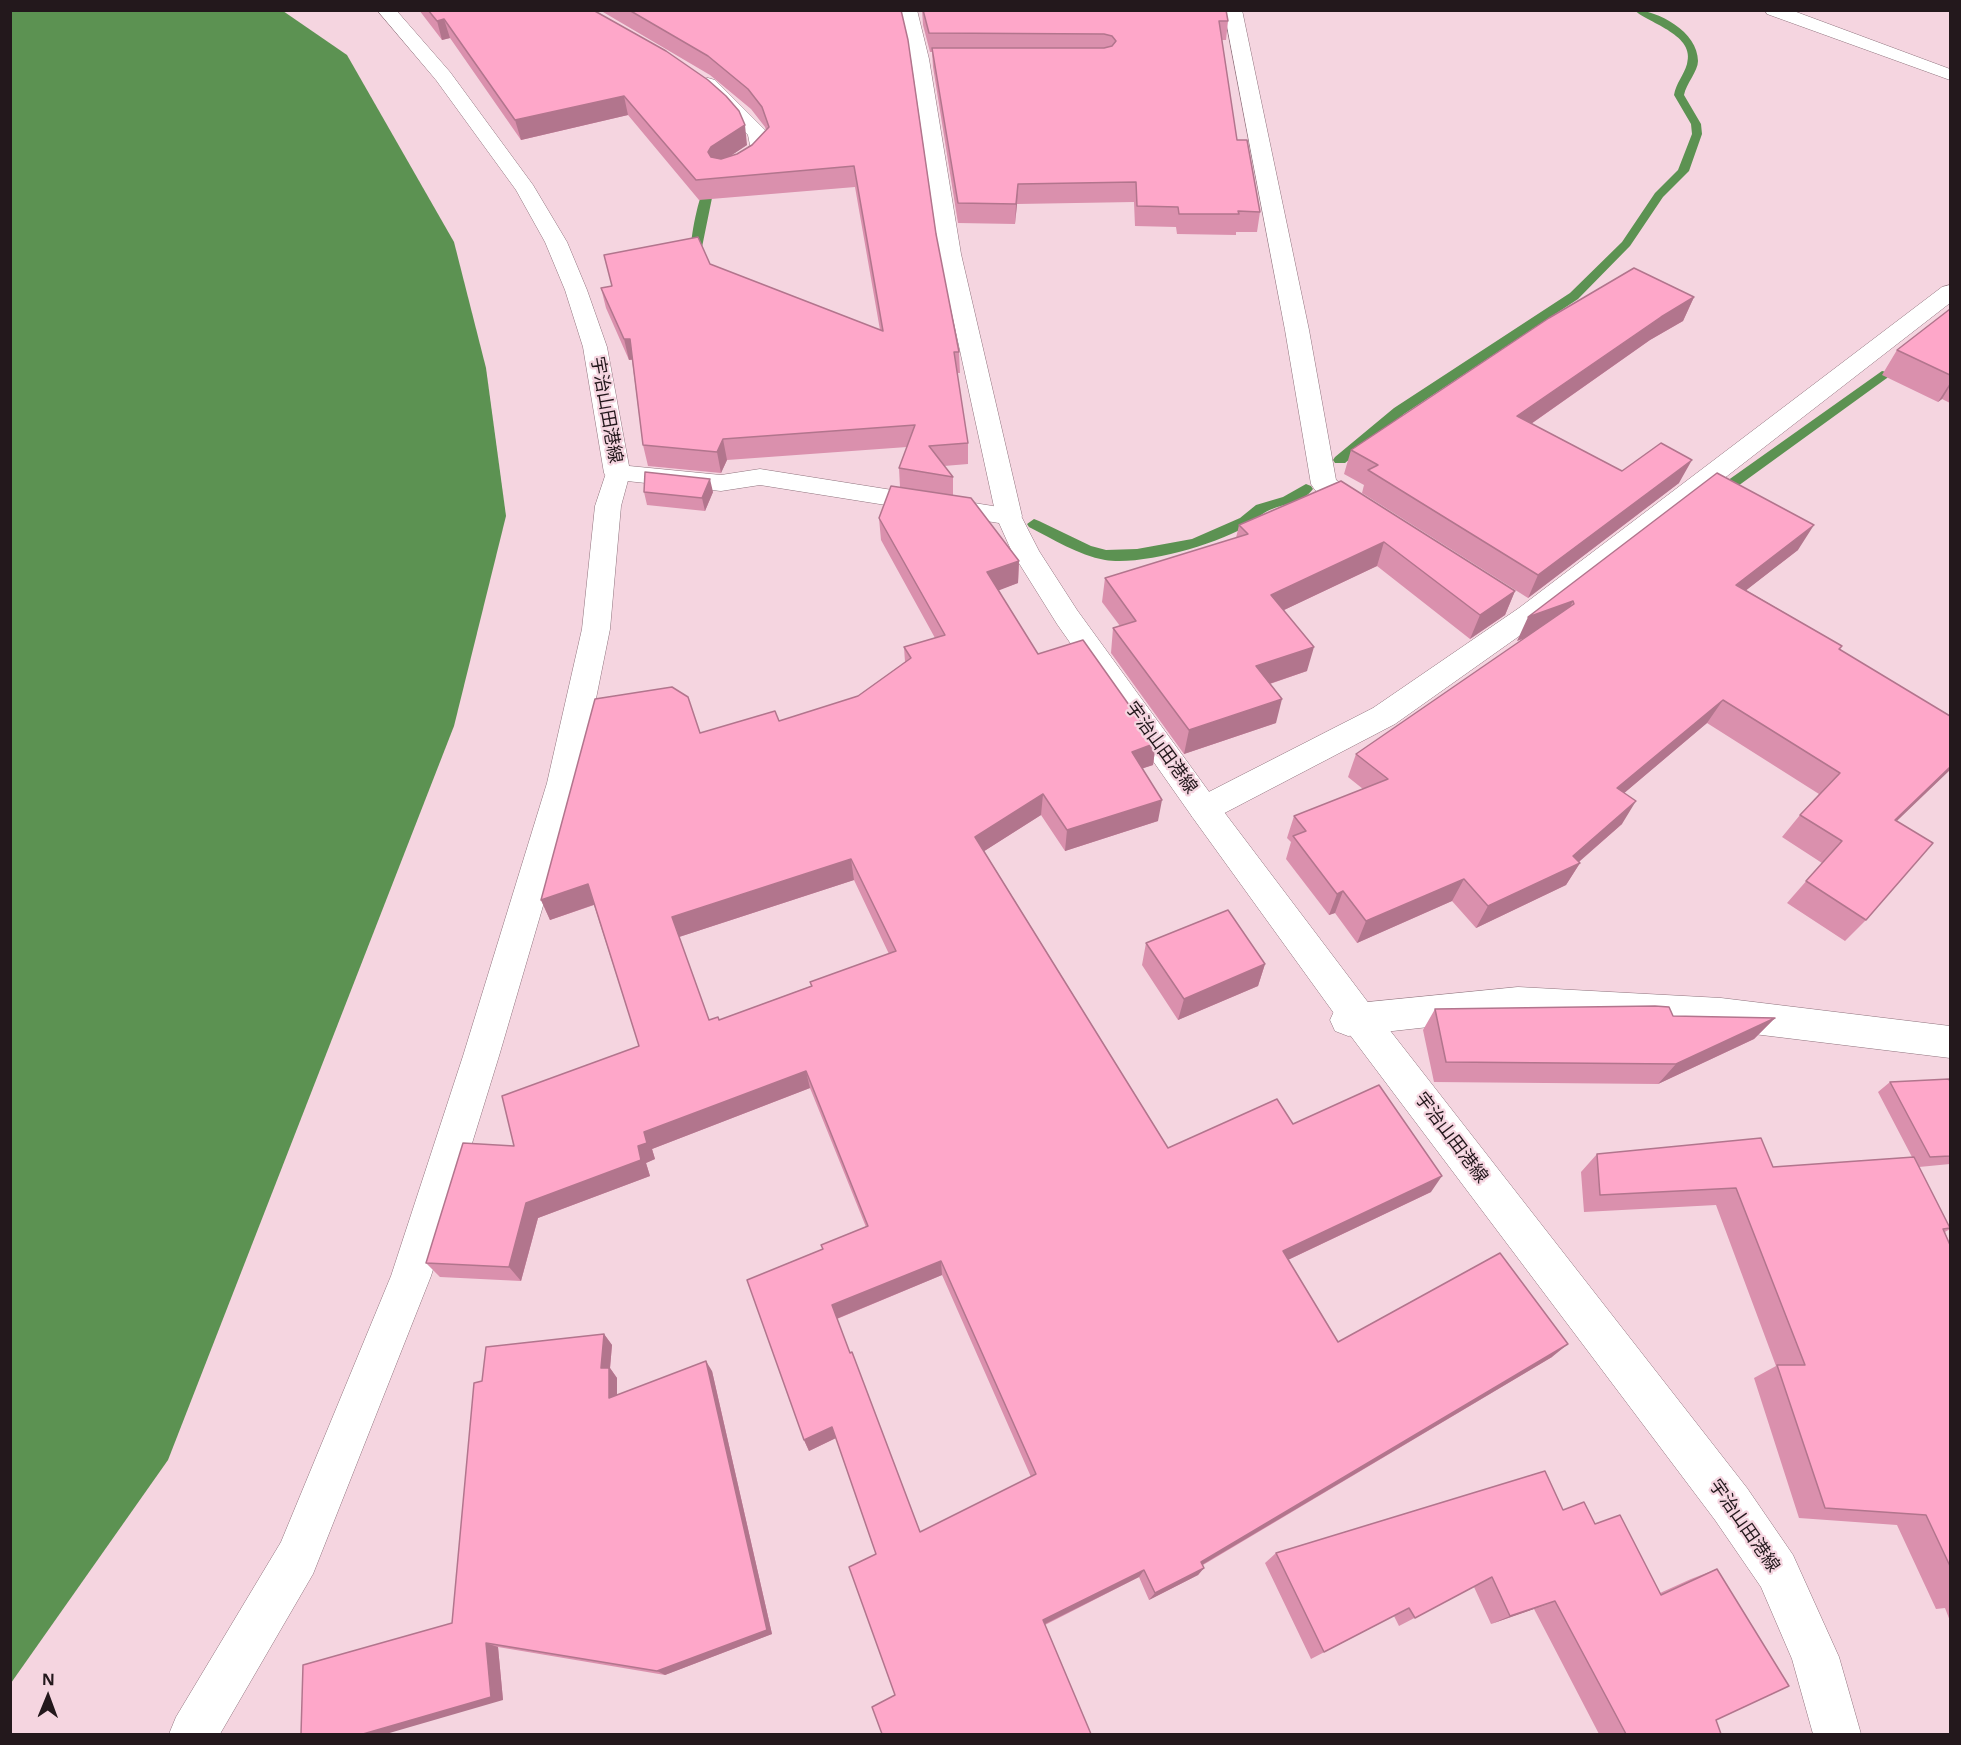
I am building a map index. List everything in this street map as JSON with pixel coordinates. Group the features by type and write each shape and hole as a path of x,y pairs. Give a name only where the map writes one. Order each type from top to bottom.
{"street":[{"name":"宇治山田港線","path":"385,10 443,76 526,189 556,242 576,290 595,347 617,473 721,483 760,477 1009,516 1026,552 1067,618 1354,1020 1723,1494 1777,1571 1815,1657 1837,1734"},
{"path":"1233,10 1297,330 1324,484 1383,522"},
{"path":"1773,10 1950,75"},
{"path":"932,18 909,14 920,59 951,260 1009,516"},
{"path":"920,59 943,59"},
{"path":"690,72 719,93 758,133 760,145 754,154 723,172"},
{"path":"1204,809 1384,716 1519,608 1950,292"},
{"path":"193,1734 297,1558 411,1276 481,1056 563,783 596,629 608,506 617,473"},
{"path":"1354,1020 1518,1002 1721,1014 1950,1042"}],"shaded area":[{"path":"11,10 283,11 347,55 454,242 486,368 506,516 454,726 168,1460 11,1683"}],"building":[{"path":"428,10 593,10 666,51 708,80 739,111 745,125 711,147 708,152 711,157 721,159 737,154 752,145 769,127 762,107 748,89 708,56 629,10 901,10 908,40 936,234 959,352 954,352 968,443 929,446 953,477 899,468 915,425 723,439 717,452 643,445 630,339 624,339 601,288 612,286 604,255 698,237 710,264 883,331 854,166 696,180 624,96 515,120 444,19 437,21"},
{"path":"923,10 1226,10 1228,21 1219,21 1237,140 1247,140 1260,212 1179,214 1178,207 1137,206 1136,182 1018,184 1016,204 958,203 932,48 1104,48 1112,46 1116,41 1112,36 1104,34 929,33"},
{"path":"1634,268 1694,297 1661,317 1517,416 1622,471 1661,443 1692,460 1538,575 1368,470 1378,465 1351,450 1549,318"},
{"path":"1950,309 1950,375 1897,350"},
{"path":"645,472 710,479 702,498 644,492"},
{"path":"1717,473 1814,525 1736,585 1842,646 1839,649 1950,716 1950,767 1895,820 1933,843 1866,920 1806,881 1842,841 1800,815 1840,773 1723,700 1617,788 1636,801 1573,856 1580,863 1488,906 1464,879 1366,921 1343,891 1337,894 1293,836 1306,831 1294,816 1388,779 1356,754 1574,604 1573,601 1528,617"},
{"path":"1341,481 1515,591 1480,615 1384,542 1271,595 1314,647 1256,666 1282,699 1189,730 1113,628 1136,621 1105,578 1248,534 1239,525"},
{"path":"891,486 971,498 1019,561 987,572 1038,654 1083,640 1156,743 1132,752 1162,800 1067,830 1043,794 975,837 1168,1148 1277,1099 1293,1124 1379,1085 1442,1176 1283,1251 1338,1342 1500,1253 1568,1344 1201,1562 1204,1568 1155,1593 1144,1570 1043,1620 1091,1734 882,1734 872,1707 895,1695 849,1567 876,1554 832,1427 804,1440 747,1280 823,1249 821,1245 868,1226 806,1071 644,1132 647,1143 638,1146 641,1160 526,1203 509,1267 426,1263 463,1143 514,1146 502,1096 639,1046 588,884 541,900 595,699 672,687 688,697 700,733 775,711 779,721 858,696 911,658 904,647 945,635 879,518","holes":["851,859 896,951 810,982 812,986 719,1020 718,1017 709,1020 672,917","941,1261 1036,1474 920,1532 832,1305"]},
{"path":"1228,910 1265,964 1184,999 1146,943"},
{"path":"1669,1007 1673,1016 1775,1018 1676,1064 1446,1062 1435,1009"},
{"path":"1949,1079 1950,1156 1930,1157 1890,1082"},
{"path":"1761,1138 1773,1167 1914,1157 1950,1228 1943,1229 1950,1245 1950,1566 1926,1515 1825,1508 1777,1365 1805,1365 1736,1188 1600,1195 1597,1154"},
{"path":"604,1334 601,1368 609,1368 609,1398 706,1361 767,1630 657,1671 486,1643 491,1697 363,1734 301,1734 303,1665 452,1623 474,1383 482,1381 486,1347"},
{"path":"1545,1471 1563,1510 1584,1502 1595,1524 1620,1515 1661,1595 1717,1569 1789,1686 1716,1720 1721,1734 1626,1734 1555,1601 1510,1616 1492,1577 1415,1618 1409,1608 1324,1652 1276,1553"}],"waterway":[{"path":"1340,460 1399,411 1574,296 1626,244 1659,195 1683,171 1697,134 1696,124 1679,95 1681,85 1693,63 1691,50 1686,39 1673,29 1638,10"},
{"path":"696,260 695,252 708,192 719,180"},
{"path":"1715,496 1882,375"},
{"path":"1034,524 1086,549 1106,555 1137,554 1195,543 1245,521 1261,508 1288,500 1306,489"}]}
